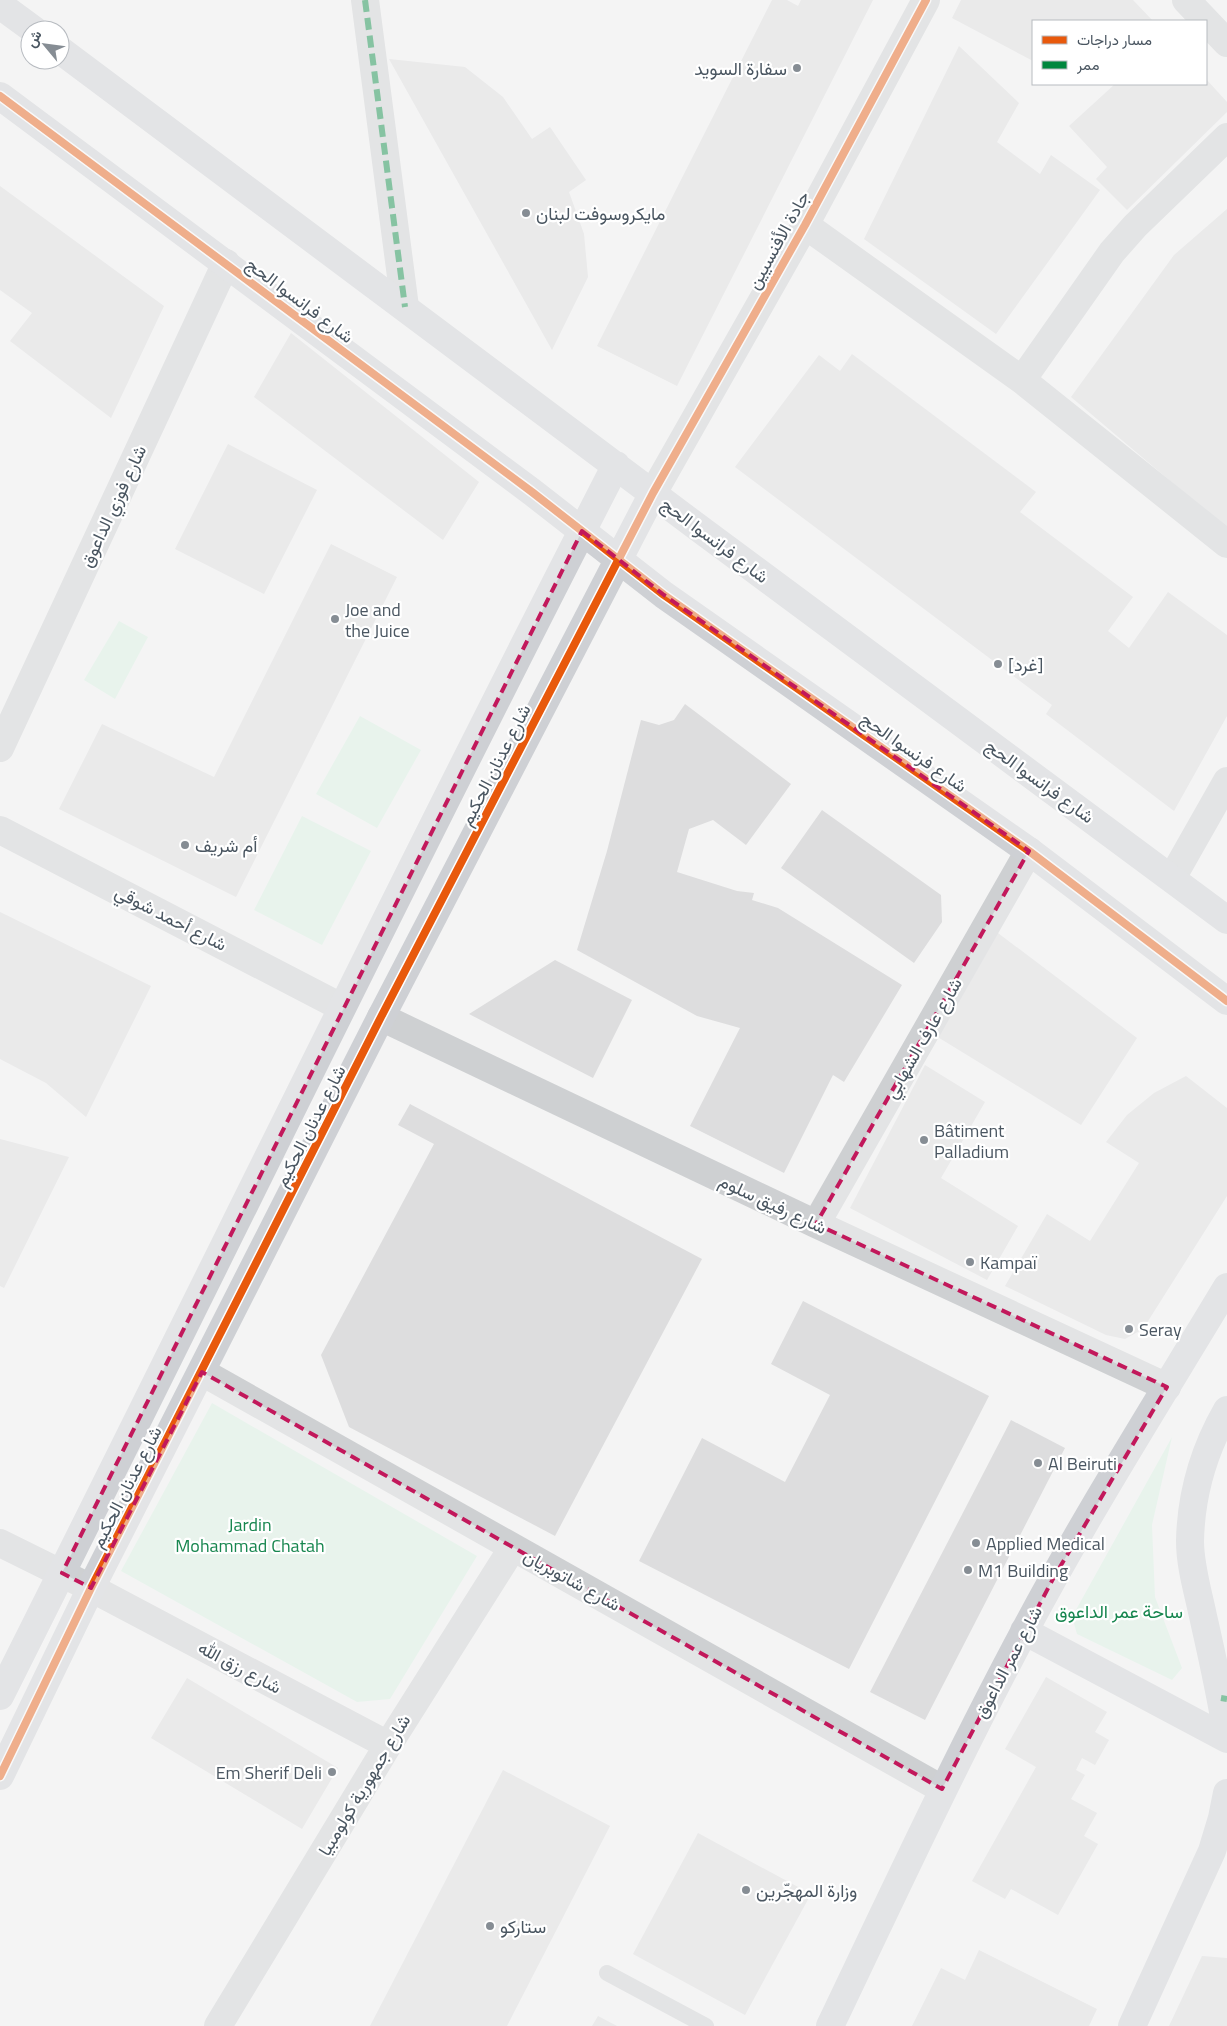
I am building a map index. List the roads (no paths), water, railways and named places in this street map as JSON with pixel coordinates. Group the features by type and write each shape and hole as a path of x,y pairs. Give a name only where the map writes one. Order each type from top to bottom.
{"street":[{"path":"365,0 405,308"},
{"name":"جادة الأفنسيين","path":"653,493 805,225 926,0"},
{"path":"1186,0 1205,20"},
{"path":"0,5 20,20"},
{"path":"1207,22 1227,43"},
{"name":"شارع فرانسوا الحج","path":"70,57 1227,920"},
{"name":"شارع فرانسوا الحج","path":"0,96 582,530"},
{"path":"1022,380 1112,252 1135,226 1227,136"},
{"path":"805,225 1022,380 1227,544"},
{"name":"شارع فوزي الداعوق","path":"0,748 226,263"},
{"name":"شارع عدنان الحكيم","path":"0,1696 274,1149 341,1007 616,465"},
{"name":"شارع عدنان الحكيم","path":"0,1776 91,1588 381,1017 653,493"},
{"name":"شارع فرنسوا الحج","path":"582,530 664,595 1029,851 1227,1000"},
{"path":"1172,878 1227,781"},
{"name":"شارع أحمد شوقي","path":"0,830 341,1007"},
{"name":"شارع عارف الشهابي","path":"816,1224 1029,851"},
{"name":"شارع رفيق سلوم","path":"381,1017 816,1224 1167,1387"},
{"name":"شارع عمر الداعوق","path":"830,2026 942,1789 1024,1631 1054,1577 1227,1286"},
{"name":"شارع شاتوبريان","path":"202,1372 942,1789"},
{"path":"1227,1410 1208,1450 1198,1477 1192,1507 1190,1542 1194,1574 1224,1698 1227,1737"},
{"name":"شارع رزق الله","path":"0,1542 388,1745"},
{"name":"شارع جمهورية كولومبيا","path":"218,2026 388,1745 513,1547"},
{"path":"1024,1631 1227,1737"},
{"path":"1132,2026 1212,1850 1222,1818 1227,1793"}],"lane":[{"path":"607,1973 706,2026"}],"place":[{"name":"سفارة السويد","path":"797,68"},
{"name":"مايكروسوفت لبنان","path":"526,213"},
{"name":"Joe and the Juice","path":"335,619"},
{"name":"[غرد]","path":"998,664"},
{"name":"أم شريف","path":"185,845"},
{"name":"Bâtiment Palladium","path":"924,1140"},
{"name":"Kampaï","path":"970,1262"},
{"name":"Seray","path":"1129,1329"},
{"name":"Al Beiruti","path":"1038,1463"},
{"name":"Applied Medical","path":"976,1543"},
{"name":"M1 Building","path":"968,1570"},
{"name":"Em Sherif Deli","path":"332,1772"},
{"name":"وزارة المهجّرين","path":"746,1890"},
{"name":"ستاركو","path":"490,1926"}],"park label":[{"name":"Jardin Mohammad Chatah","path":"250,1534"},
{"name":"ساحة عمر الداعوق","path":"1119,1611"}]}
